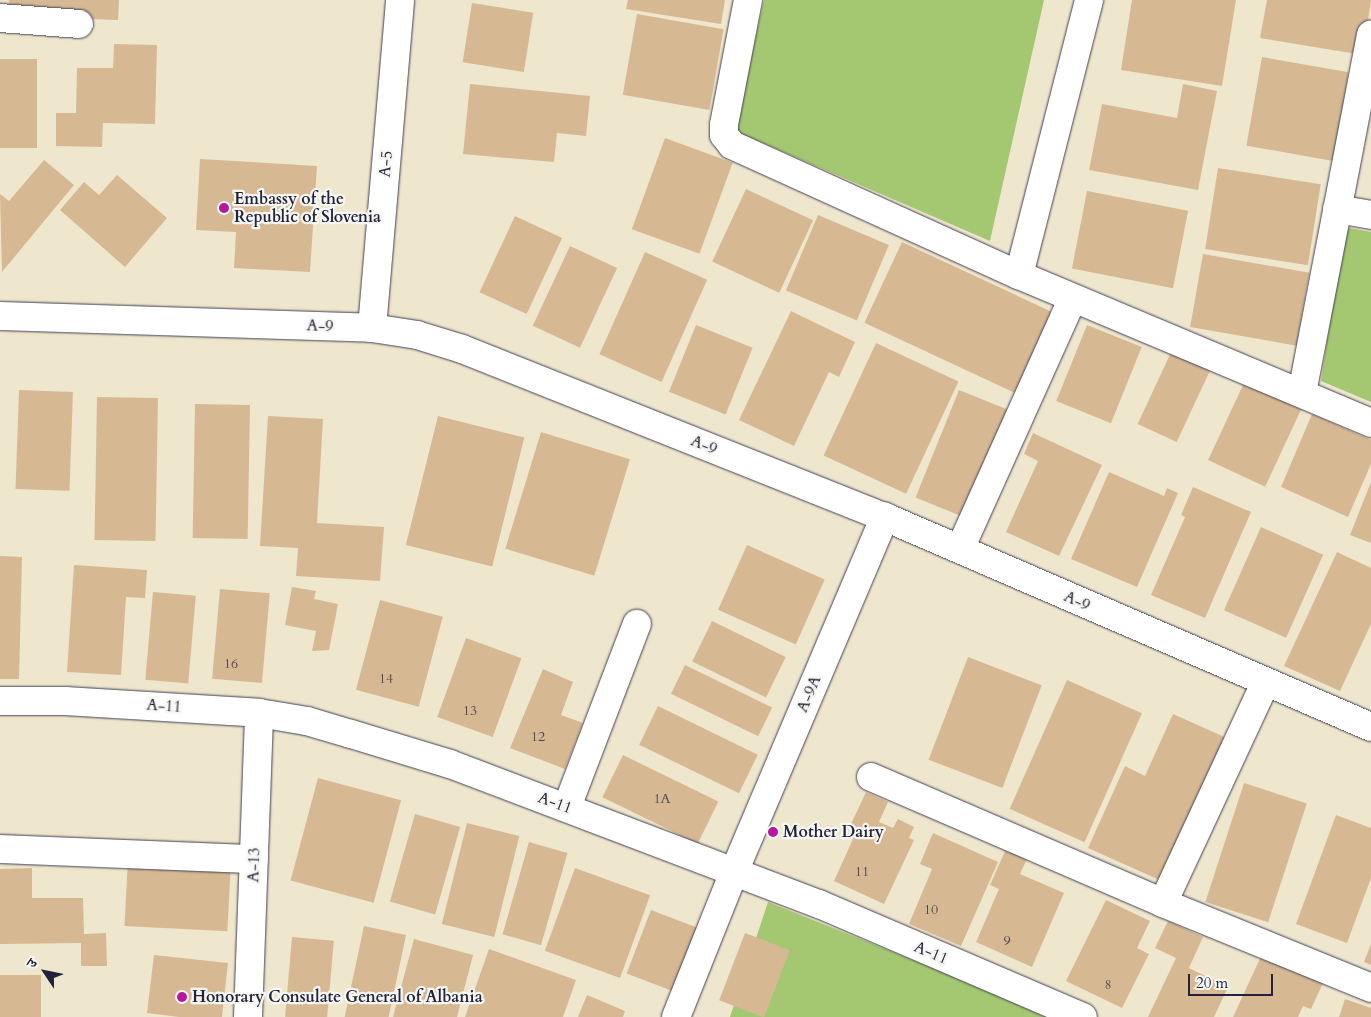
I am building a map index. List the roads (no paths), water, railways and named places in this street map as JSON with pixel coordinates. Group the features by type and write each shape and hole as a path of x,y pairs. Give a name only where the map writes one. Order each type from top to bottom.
{"street":[{"name":"A-5","path":"372,328 400,0"},
{"path":"748,0 724,125 726,141 737,148 1019,275 1371,423"},
{"path":"1019,275 1089,0"},
{"path":"0,18 79,24"},
{"path":"1302,393 1337,209 1365,96 1371,35"},
{"path":"1337,209 1371,215"},
{"path":"960,550 1073,298"},
{"name":"A-9","path":"0,316 372,328 417,335 462,349 885,517 1265,683 1371,727"},
{"name":"A-9A","path":"676,1017 734,872 885,517"},
{"path":"566,807 637,624"},
{"path":"1163,903 1265,683"},
{"name":"A-11","path":"0,702 65,701 259,713 307,721 450,764 566,807 819,904 1083,1017"},
{"name":"A-13","path":"248,1017 259,713"},
{"path":"871,777 1163,903 1371,988"},
{"path":"0,849 254,858"}],"place":[{"name":"Embassy of the Republic of Slovenia","path":"224,208"},
{"name":"Mother Dairy","path":"773,832"},
{"name":"Honorary Consulate General of Albania","path":"182,997"}]}
